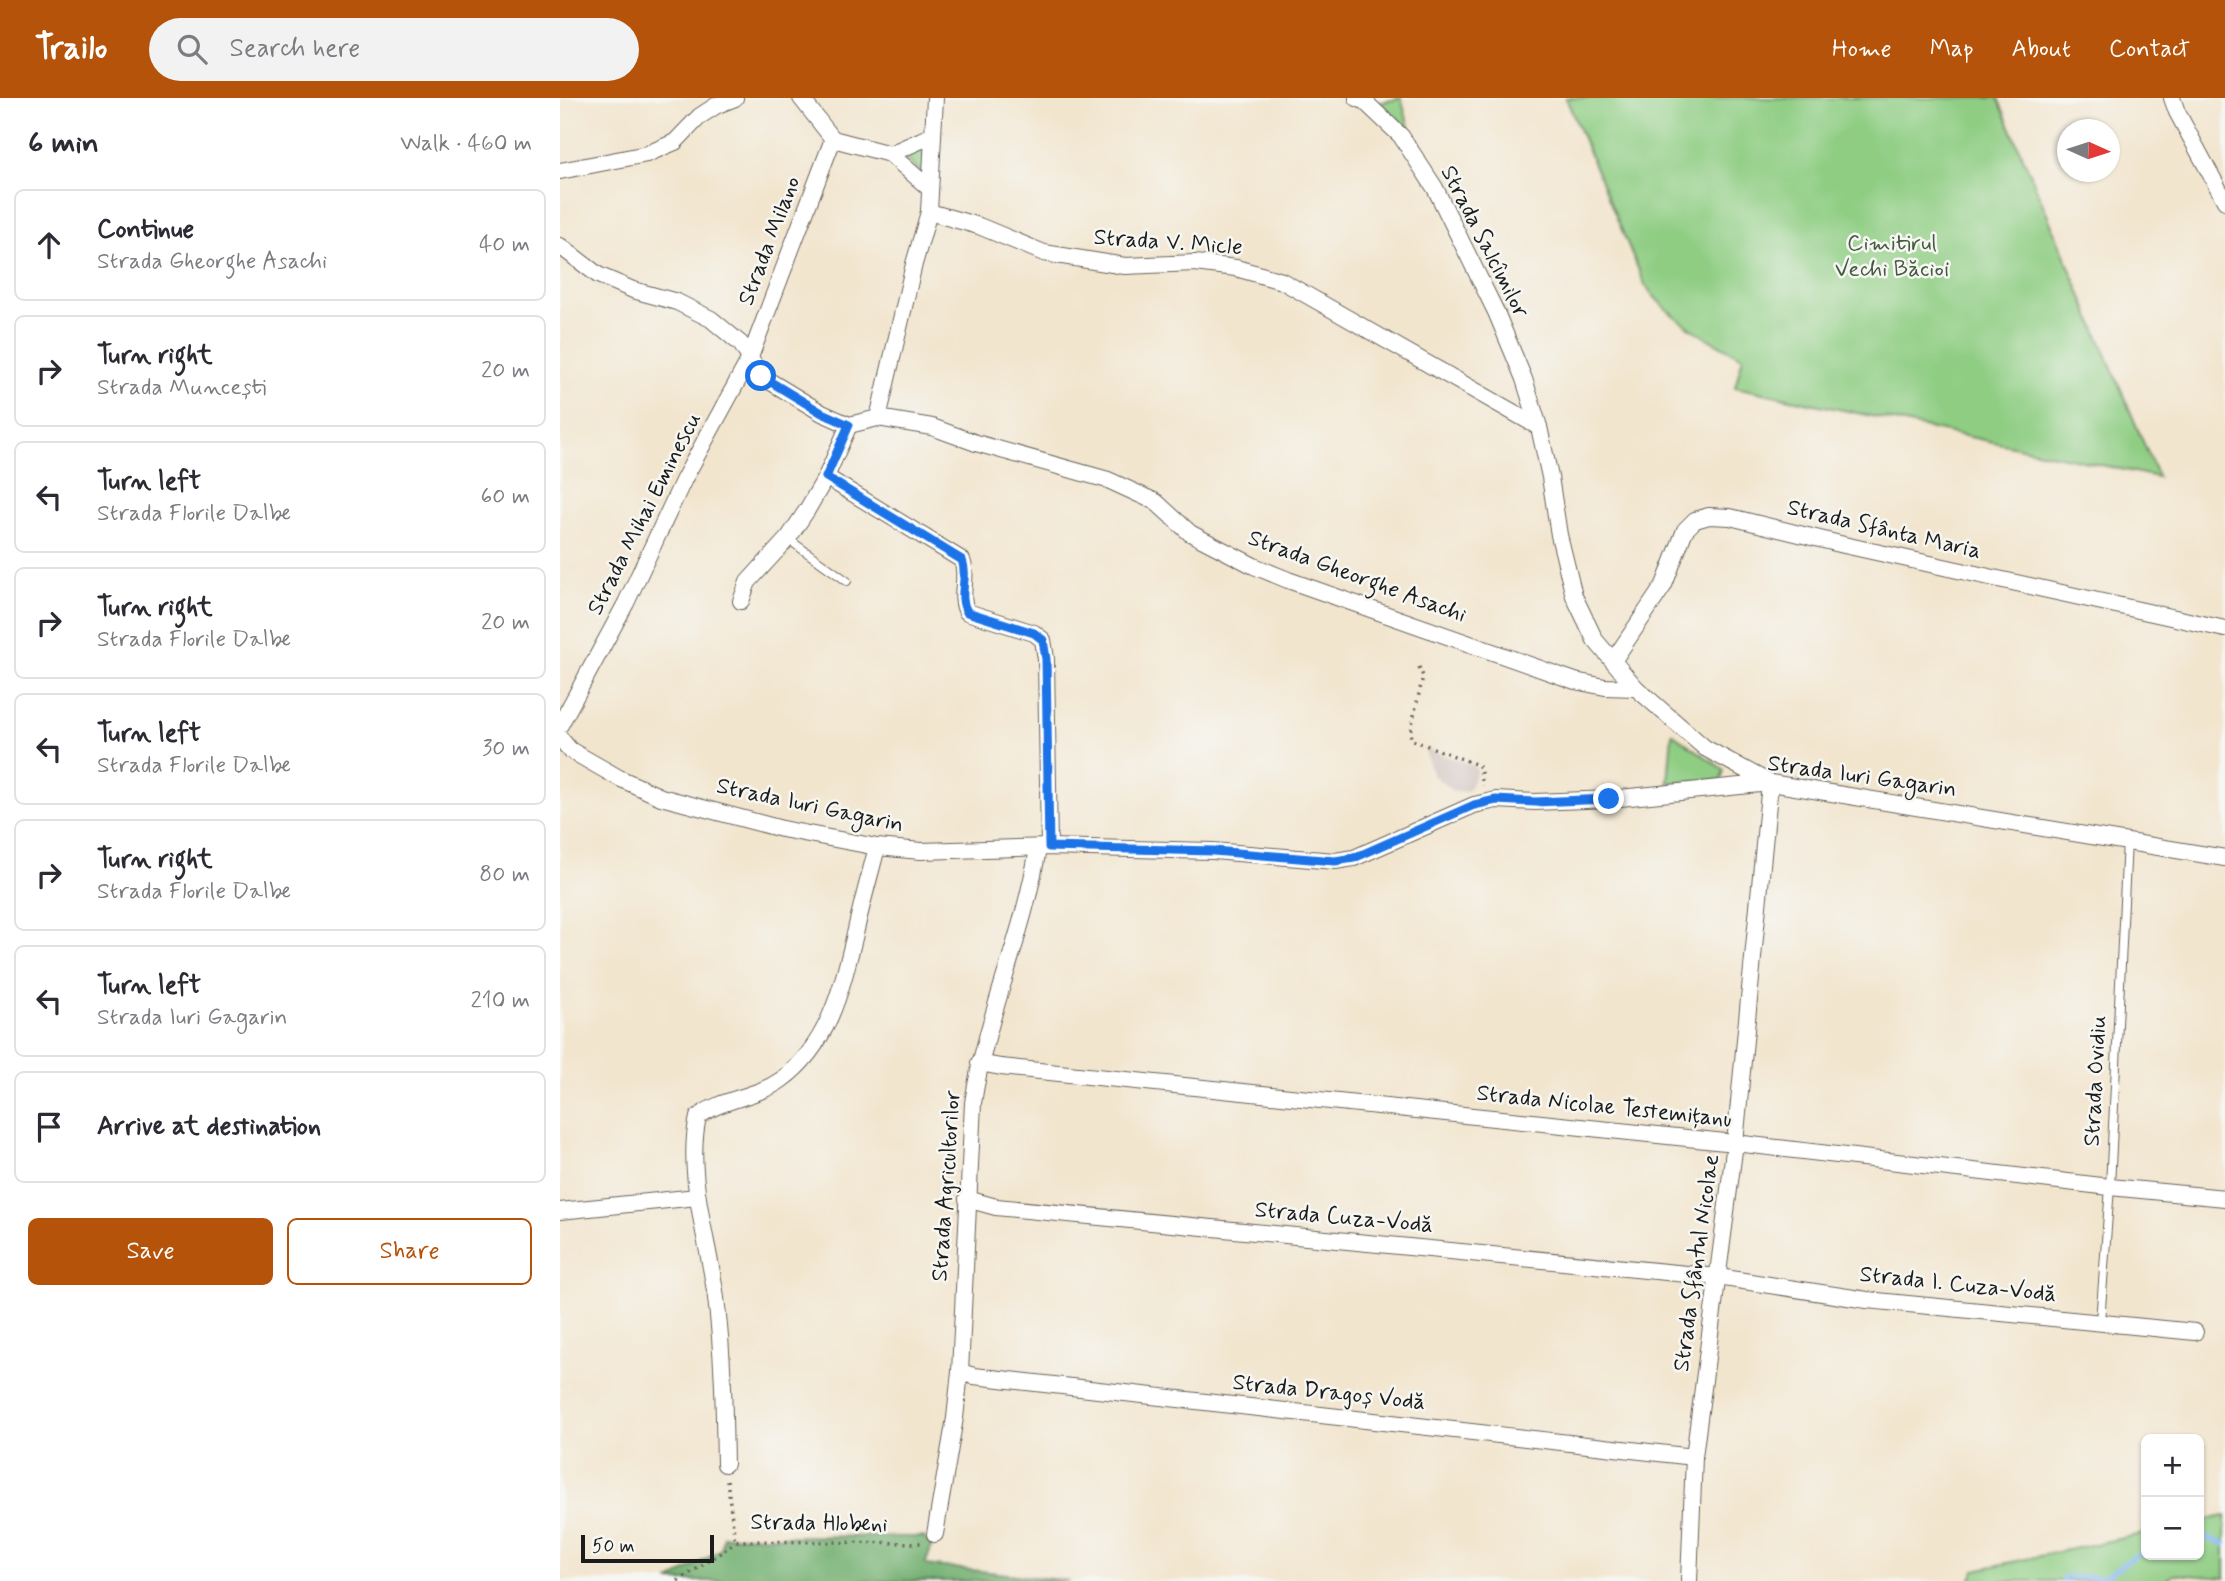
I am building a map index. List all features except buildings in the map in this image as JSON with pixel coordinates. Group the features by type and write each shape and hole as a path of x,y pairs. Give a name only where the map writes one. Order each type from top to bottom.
{"street":[{"path":"560,171 647,154 675,142 700,116 735,98"},
{"path":"801,98 833,139 890,153 929,187"},
{"path":"878,418 929,212 935,98"},
{"path":"2172,98 2225,201"},
{"name":"Strada Salcîmilor","path":"1363,99 1401,136 1435,188 1496,312 1524,379 1539,426 1559,535 1574,596 1595,640 1613,662"},
{"path":"890,153 933,135"},
{"name":"Strada Milano","path":"750,360 833,139"},
{"name":"Strada V. Micle","path":"929,212 979,226 1044,253 1125,266 1195,263 1236,268 1282,281 1539,426"},
{"path":"560,246 598,275 633,290 677,302 711,319 740,344 761,376 822,413 849,425 826,477 788,539 748,582 741,601"},
{"name":"Strada Mihai Eminescu","path":"560,725 626,603 684,479 750,360"},
{"name":"Strada Gheorghe Asachi","path":"849,425 878,418 932,427 976,443 1108,480 1156,502 1190,533 1207,543 1288,580 1575,681 1605,687 1636,688"},
{"name":"Strada Agricultorilor","path":"826,477 962,560 965,569 962,603 967,612 1034,633 1043,640 1046,659 1044,847 979,1063 973,1103 956,1418 935,1534"},
{"name":"Strada Sfânta Maria","path":"1613,662 1664,585 1685,530 1695,520 1709,516 1730,517 1939,567 2225,629"},
{"path":"1613,662 1636,688 1705,748 1770,783"},
{"name":"Strada Iuri Gagarin","path":"560,738 570,750 619,778 662,797 782,829 877,847 921,851 1044,847 1213,851 1335,861 1354,858 1474,805 1496,800 1535,802 1609,799 1770,783 2225,858"},
{"name":"Strada Sfântul Nicolae","path":"1689,1581 1694,1457 1735,1143 1770,783"},
{"path":"725,1464 723,1361 716,1294 697,1197 694,1132 698,1117 709,1109 777,1083 798,1067 816,1045 832,1014 844,980 877,847"},
{"name":"Strada Nicolae Testemițanu","path":"979,1063 2225,1198"},
{"path":"560,1211 697,1197"},
{"name":"Strada Cuza-Vodă","path":"967,1199 996,1207 1718,1277"},
{"name":"Strada I. Cuza-Vodă","path":"1718,1277 1867,1300 2195,1332"},
{"name":"Strada Dragoș Vodă","path":"960,1373 1694,1457"}],"lane":[{"path":"788,539 847,581"},
{"name":"Strada Ovidiu","path":"2100,1322 2110,1187 2127,841"}],"path":[{"path":"1419,667 1423,676 1410,733 1412,740 1478,765 1481,769 1483,803"},
{"name":"Strada Hlobeni","path":"725,1464 735,1541 921,1543 935,1534"},
{"path":"678,1581 735,1541"}],"shaded area":[{"path":"1424,748 1474,766 1477,771 1468,791 1454,792 1433,775"}],"green space":[{"path":"1401,98 1410,130 1379,103"},
{"name":"Cimitirul Vechi Băcioi","path":"1566,98 1998,98 2158,477 1735,387 1743,357 1677,318 1645,285"},
{"path":"927,145 925,175 900,155"},
{"path":"1672,733 1724,770 1721,780 1668,783"},
{"path":"2225,1516 2225,1578 2173,1574 2165,1581 1970,1581 1975,1570 2141,1534 2141,1560 2204,1560 2204,1520"},
{"path":"723,1536 923,1537 932,1546 925,1565 1070,1581 670,1581 721,1549"}],"waterway":[{"path":"2204,1538 2225,1544"},
{"path":"2063,1581 2065,1577 2104,1577 2141,1552"}],"route":[{"path":"761,376 822,413 849,425 826,477 962,560 965,569 962,603 967,612 1034,633 1043,640 1046,659 1049,847 1213,851 1335,861 1354,858 1474,805 1496,800 1535,802 1609,799"}]}
